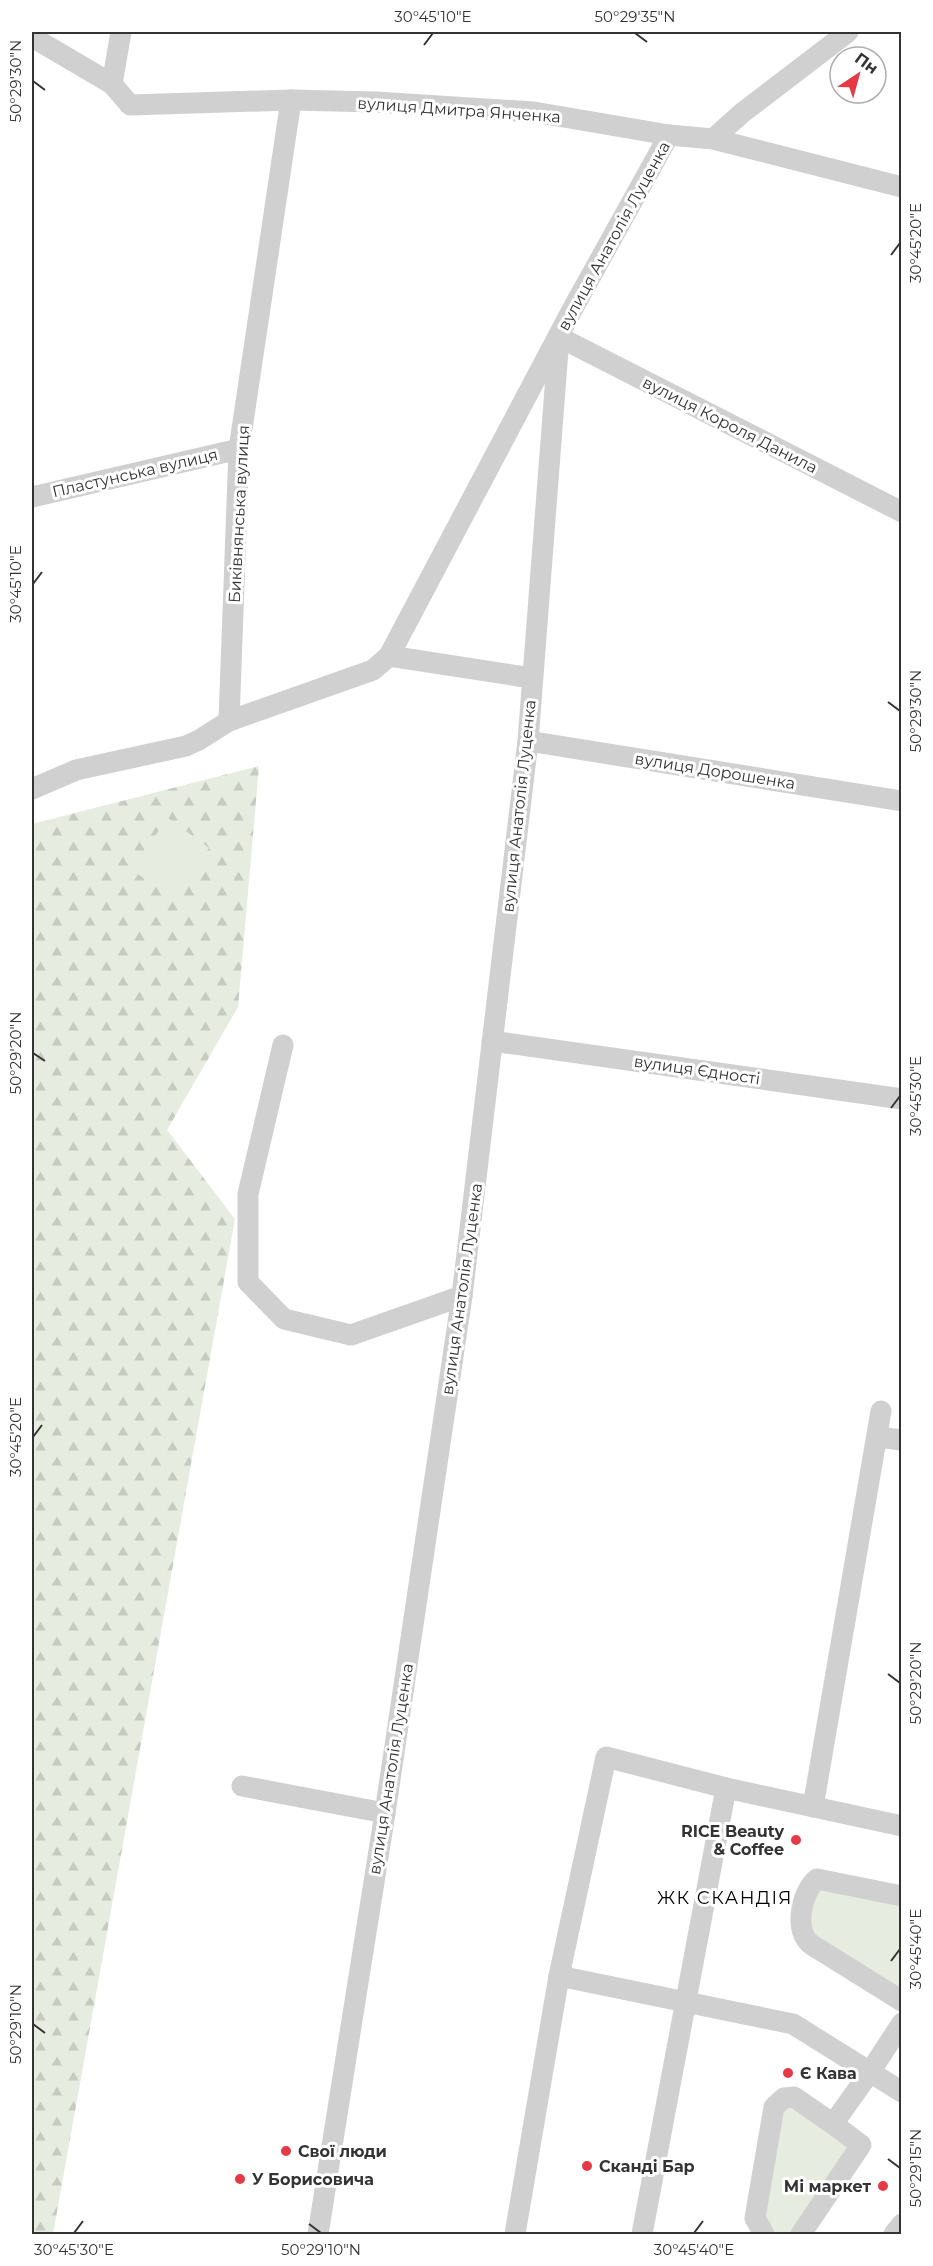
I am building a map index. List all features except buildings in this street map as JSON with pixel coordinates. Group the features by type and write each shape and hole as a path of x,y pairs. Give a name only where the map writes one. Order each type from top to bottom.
{"street":[{"path":"112,84 122,32"},
{"path":"713,140 742,113 848,32"},
{"name":"вулиця Дмитра Янченка","path":"32,37 112,84 130,105 291,100 376,102 534,112 669,135 713,140 902,187"},
{"name":"Биківнянська вулиця","path":"229,721 239,449 291,100"},
{"name":"вулиця Анатолія Луценка","path":"229,721 373,670 389,656 572,310 669,135"},
{"name":"вулиця Анатолія Луценка","path":"318,2235 385,1813 462,1296 528,741 531,678 559,337"},
{"name":"вулиця Короля Данила","path":"559,337 902,513"},
{"name":"Пластунська вулиця","path":"32,497 239,449"},
{"path":"389,656 531,678"},
{"path":"32,789 76,770 186,746 229,721"},
{"name":"вулиця Дорошенка","path":"528,741 902,801"},
{"name":"вулиця Єдності","path":"492,1041 902,1099"},
{"path":"283,1045 248,1194 248,1282 284,1319 351,1335 462,1296"},
{"path":"813,1807 881,1411"},
{"path":"877,1437 902,1440"},
{"path":"515,2235 559,1976 606,1757 726,1788 902,1826"},
{"path":"242,1786 385,1813"},
{"path":"642,2235 726,1788"},
{"path":"902,1896 816,1879 808,1886 802,1911 801,1932 812,1946 902,2001"},
{"path":"559,1976 793,2024 902,2092"},
{"path":"833,2124 902,2023"},
{"path":"764,2235 754,2218 774,2107 784,2098 794,2097 861,2145 801,2235"},
{"path":"894,2235 902,2224"}],"green space":[{"path":"259,766 238,1007 167,1130 235,1219 53,2234 32,2234 32,824"},
{"path":"168,818 209,848 171,898 131,869"},
{"path":"811,1888 901,1901 901,1999 809,1938"},
{"path":"785,2104 854,2146 797,2234 770,2234 758,2219"}],"place":[{"name":"RICE Beauty & Coffee","path":"796,1840"},
{"name":"Є Кава","path":"788,2073"},
{"name":"Свої люди","path":"286,2151"},
{"name":"Сканді Бар","path":"587,2166"},
{"name":"У Борисовича","path":"240,2179"},
{"name":"Мі маркет","path":"883,2186"}],"district":[{"name":"ЖК СКАНДІЯ","path":"725,1898"}]}
